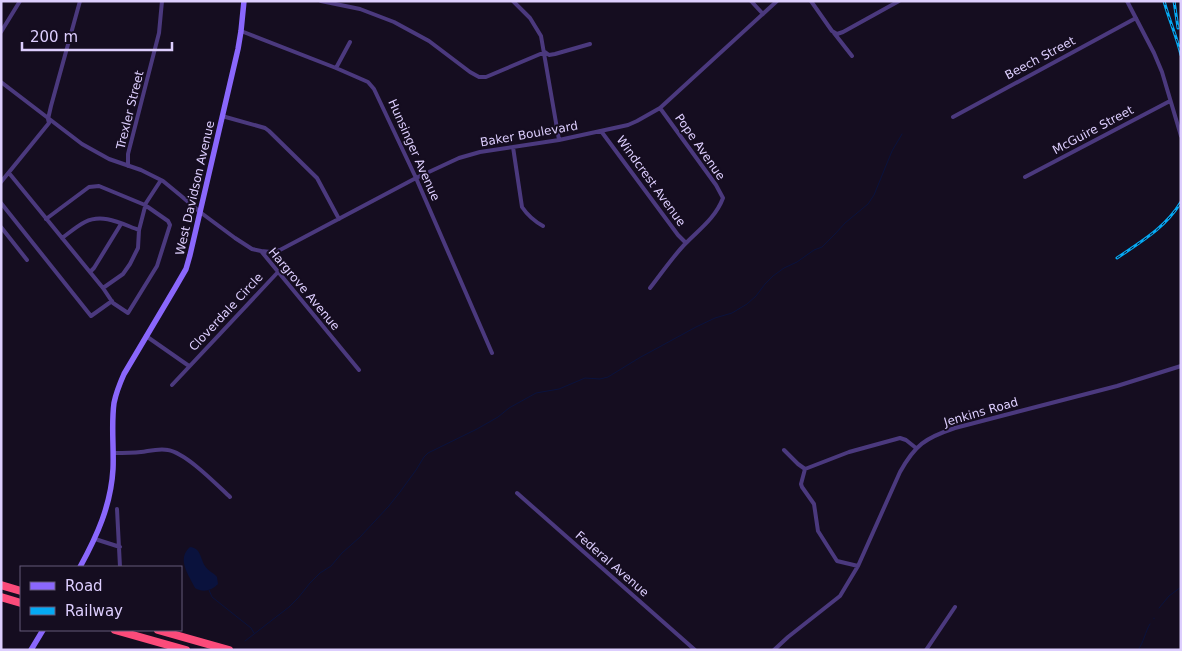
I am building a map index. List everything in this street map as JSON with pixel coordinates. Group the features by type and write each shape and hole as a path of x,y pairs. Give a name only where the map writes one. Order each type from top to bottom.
{"highway":[{"path":"1,585 20,591"},
{"path":"1,597 20,603"},
{"path":"119,631 186,650"},
{"path":"162,631 229,650"}],"street":[{"path":"1,32 20,1"},
{"path":"1,182 48,123 80,1"},
{"name":"Trexler Street","path":"128,166 128,154 159,33 162,1"},
{"name":"West Davidson Avenue","path":"81,566 95,539 111,486 113,412 116,396 124,374 186,269 241,31 244,1"},
{"path":"321,1 360,9 394,22 428,41 470,72 479,76 486,77 545,52"},
{"path":"513,1 530,18 541,36 559,140"},
{"path":"752,1 763,14"},
{"name":"Baker Boulevard","path":"261,251 280,250 445,164 480,152 559,140 637,122 660,108 778,1"},
{"path":"810,1 852,56"},
{"path":"834,33 843,32 899,1"},
{"path":"1127,1 1162,72 1181,136"},
{"name":"Beech Street","path":"953,117 1136,18"},
{"name":"Hunsinger Avenue","path":"241,31 336,68 368,82 374,89 416,178 492,353"},
{"path":"336,68 350,42"},
{"path":"545,52 549,55 555,54 590,44"},
{"name":"Hargrove Avenue","path":"1,82 82,144 95,152 141,170 160,180 200,212 252,249 261,251 359,370"},
{"name":"McGuire Street","path":"1025,177 1170,100"},
{"name":"Pope Avenue","path":"660,108 723,198 720,206 711,218 686,243"},
{"path":"222,116 264,128 269,132 317,178 339,219"},
{"name":"Windcrest Avenue","path":"602,130 678,235 686,243"},
{"path":"514,147 522,207 527,215 543,226"},
{"path":"9,173 46,219 103,288 112,301 128,313 157,266 170,225 168,221 146,205 99,186 88,187 46,219"},
{"path":"103,288 123,274 130,264 138,248 139,230 146,205 160,180"},
{"path":"1,203 91,316 112,301"},
{"path":"62,238 86,221 106,218 139,230"},
{"path":"90,272 121,224"},
{"path":"1,227 27,260"},
{"path":"650,288 686,243"},
{"name":"Cloverdale Circle","path":"172,385 278,272"},
{"name":"Cloverdale Circle","path":"146,336 189,366"},
{"name":"Jenkins Road","path":"774,650 840,596 858,566 907,458 916,448 934,436 954,428 1117,386 1181,366"},
{"path":"805,469 849,452 900,438 916,448"},
{"path":"113,452 138,452 162,449 176,452 230,497"},
{"path":"784,450 805,469"},
{"path":"805,469 801,484 814,504 818,531 837,561 858,566"},
{"name":"Federal Avenue","path":"517,493 695,650"},
{"path":"117,509 120,566"},
{"path":"95,539 120,547"},
{"path":"926,650 955,607"},
{"path":"31,650 42,631"}],"shaded area":[{"path":"190,547 198,551 206,568 217,577 218,584 213,588 204,591 195,588 184,562 186,552"}],"waterway":[{"path":"245,641 289,607 320,573 331,566 360,537 388,507 428,453 477,429 536,393 559,389 585,378 600,379 608,377 696,327 715,318 732,313 756,296 773,276 822,247 845,223 868,204 874,195 892,151 902,134"},
{"path":"1159,608 1169,596 1181,587"},
{"path":"209,590 212,597 251,628 254,633"},
{"path":"1138,650 1150,624"}],"railway":[{"path":"1164,1 1181,55"},
{"path":"1174,1 1178,28"},
{"path":"1117,258 1160,227 1181,202"}]}
